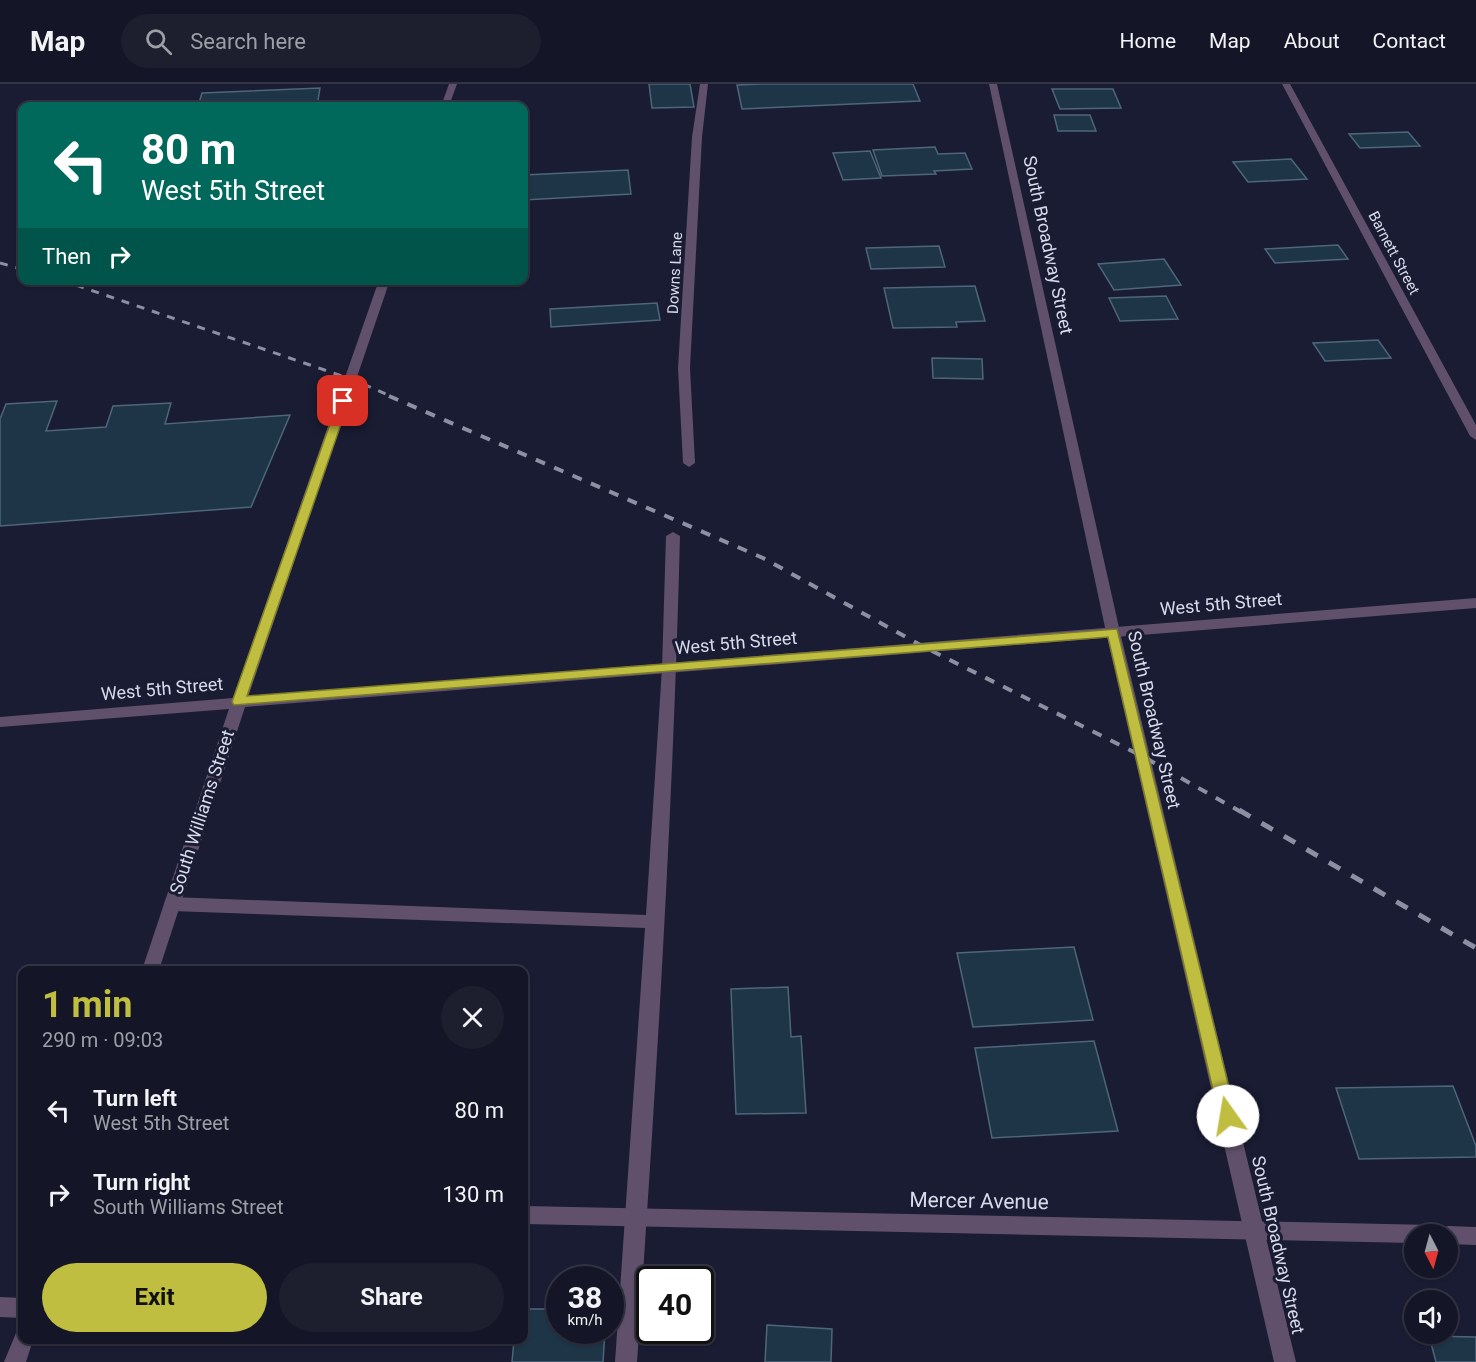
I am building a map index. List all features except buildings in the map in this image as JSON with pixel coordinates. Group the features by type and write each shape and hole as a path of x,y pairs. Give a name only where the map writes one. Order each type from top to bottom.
{"street":[{"path":"446,102 453,84"},
{"name":"Downs Lane","path":"689,463 684,368 697,137 704,84"},
{"name":"South Broadway Street","path":"993,84 1113,632 1285,1362"},
{"name":"Barnett Street","path":"1286,84 1476,436"},
{"name":"South Williams Street","path":"151,966 239,702 383,285"},
{"path":"626,1362 655,922 669,668 673,536"},
{"name":"West 5th Street","path":"0,722 1476,603"},
{"path":"172,904 655,922"},
{"name":"Mercer Avenue","path":"528,1215 1404,1233"},
{"path":"1458,1235 1476,1236"},
{"path":"0,1307 18,1308"},
{"path":"15,1362 22,1344"}],"railway":[{"path":"0,263 18,268"},
{"path":"76,285 351,379 393,397"},
{"path":"389,396 763,558 924,647 1142,756 1241,812"},
{"path":"1239,810 1476,948"}],"route":[{"path":"343,401 239,702 1113,632 1228,1116"}]}
